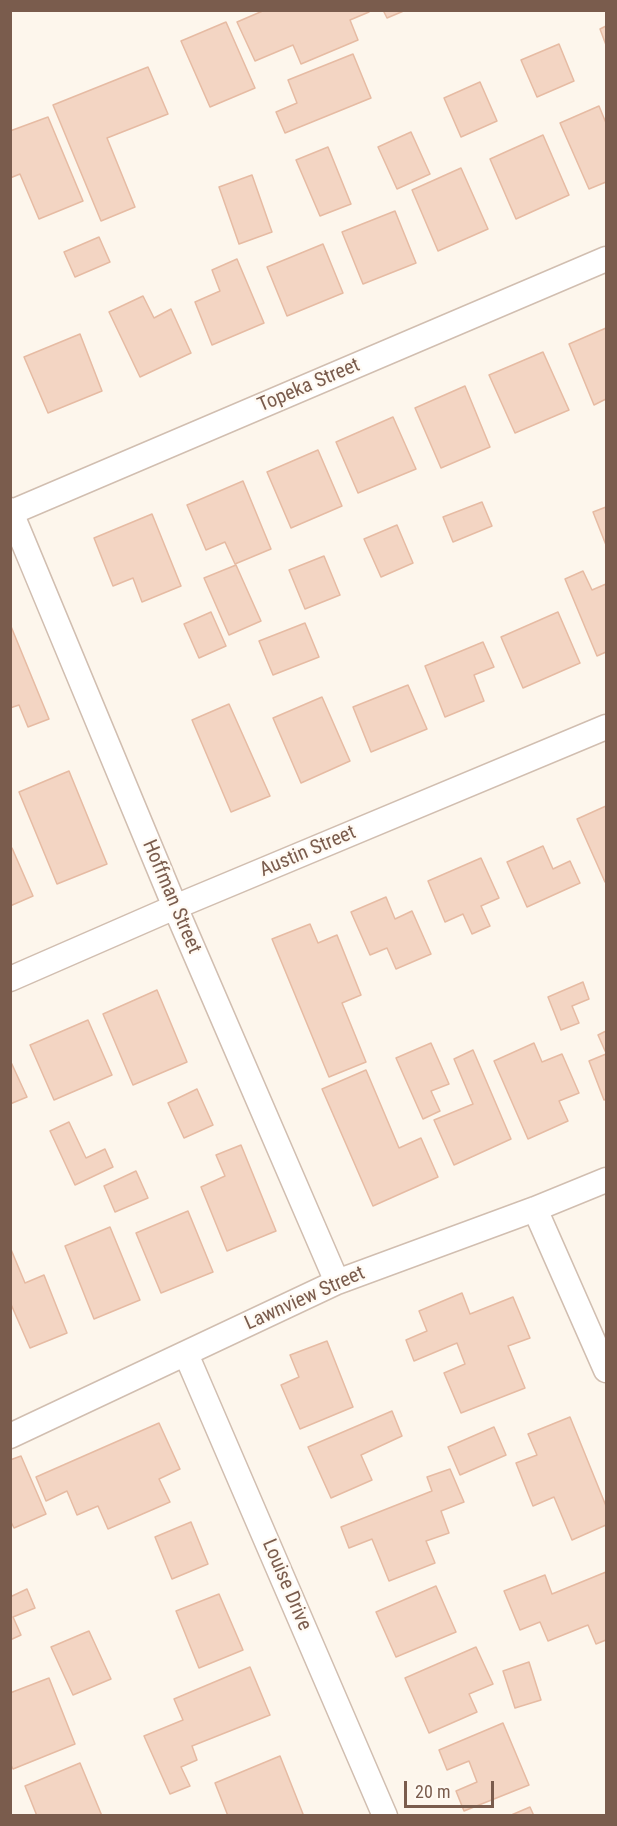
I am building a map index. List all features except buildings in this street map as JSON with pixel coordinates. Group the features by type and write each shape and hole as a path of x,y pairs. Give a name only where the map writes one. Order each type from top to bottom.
{"street":[{"name":"Topeka Street","path":"11,512 606,259"},
{"name":"Hoffman Street","path":"11,512 175,907 337,1282"},
{"name":"Austin Street","path":"10,979 175,907 606,727"},
{"name":"Lawnview Street","path":"10,1436 337,1282 535,1209 606,1180"},
{"path":"535,1209 606,1370"},
{"name":"Louise Drive","path":"186,1354 385,1815"}]}
